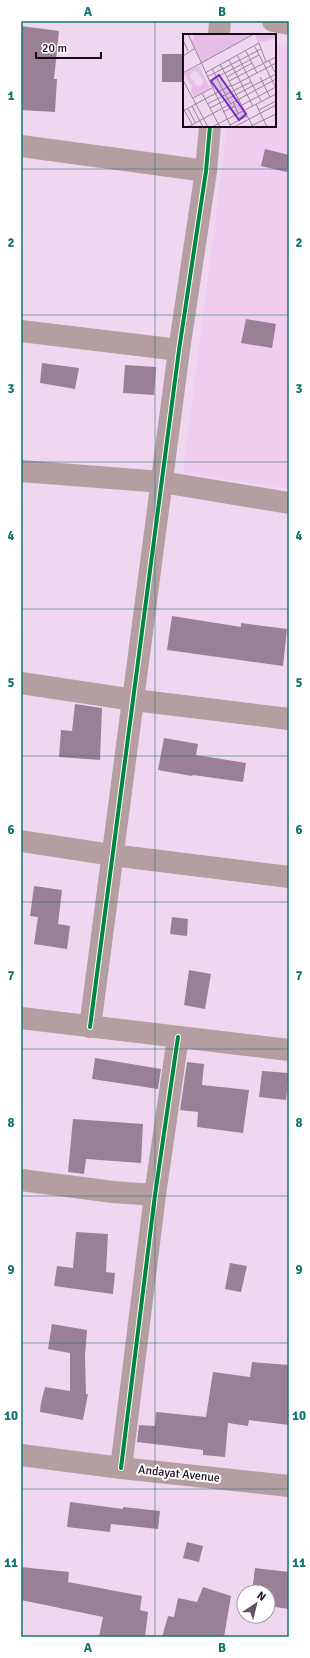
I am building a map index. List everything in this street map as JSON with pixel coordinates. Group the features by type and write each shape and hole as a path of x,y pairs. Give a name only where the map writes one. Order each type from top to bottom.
{"street":[{"path":"219,34 220,21"},
{"path":"273,21 289,24"},
{"path":"90,1027 179,350 206,171 210,127"},
{"path":"21,146 206,171"},
{"path":"21,331 179,350"},
{"path":"21,470 162,482 289,503"},
{"path":"21,683 134,700 289,719"},
{"path":"21,841 112,855 289,877"},
{"path":"21,1018 289,1050"},
{"path":"121,1468 154,1195 178,1037"},
{"path":"21,1180 113,1192 154,1195"},
{"name":"Andayat Avenue","path":"21,1455 121,1468 289,1486"}],"shaded area":[{"path":"276,44 289,46 289,489 183,473 227,127 276,127"}],"building":[{"path":"21,26 59,31 54,79 57,79 55,112 21,110"},
{"path":"162,54 183,54 183,82 162,82"},
{"path":"265,149 289,155 287,172 261,166"},
{"path":"246,319 276,324 272,348 241,343"},
{"path":"42,363 79,368 75,389 40,383"},
{"path":"125,365 156,367 154,395 123,393"},
{"path":"172,616 241,627 241,623 287,629 283,666 167,650"},
{"path":"75,704 102,708 100,760 59,757 61,730 72,731"},
{"path":"164,738 198,744 196,755 246,763 243,782 158,770"},
{"path":"34,886 62,890 58,924 70,926 67,949 34,944 38,917 30,916"},
{"path":"172,917 188,919 187,936 170,934"},
{"path":"189,970 211,974 205,1009 184,1005"},
{"path":"95,1058 161,1069 158,1089 92,1079"},
{"path":"187,1062 204,1064 202,1085 249,1090 243,1133 197,1127 198,1112 180,1110"},
{"path":"262,1071 289,1073 286,1100 259,1097"},
{"path":"73,1119 143,1124 141,1163 86,1159 84,1174 68,1172"},
{"path":"76,1232 108,1234 106,1272 115,1273 113,1294 54,1286 57,1266 73,1268"},
{"path":"230,1263 247,1266 241,1292 225,1289"},
{"path":"52,1324 87,1330 85,1356 86,1394 88,1394 83,1420 40,1412 45,1387 70,1391 70,1353 48,1349"},
{"path":"252,1362 289,1365 289,1425 249,1420 248,1426 228,1423 225,1457 203,1455 203,1450 137,1442 139,1425 155,1426 156,1412 206,1417 213,1372 250,1377"},
{"path":"70,1502 123,1509 123,1507 160,1511 158,1529 111,1524 110,1532 67,1527"},
{"path":"187,1542 203,1546 199,1562 183,1558"},
{"path":"21,1567 69,1572 68,1582 142,1596 140,1610 148,1612 145,1637 99,1637 103,1617 21,1600"},
{"path":"255,1568 289,1572 289,1609 276,1607 276,1584 253,1584"},
{"path":"203,1587 231,1596 224,1637 162,1637 168,1616 174,1617 178,1598 197,1602"}],"cycle path":[{"path":"90,1027 179,350 206,171 210,127"},
{"path":"121,1468 155,1195 178,1037"}]}
